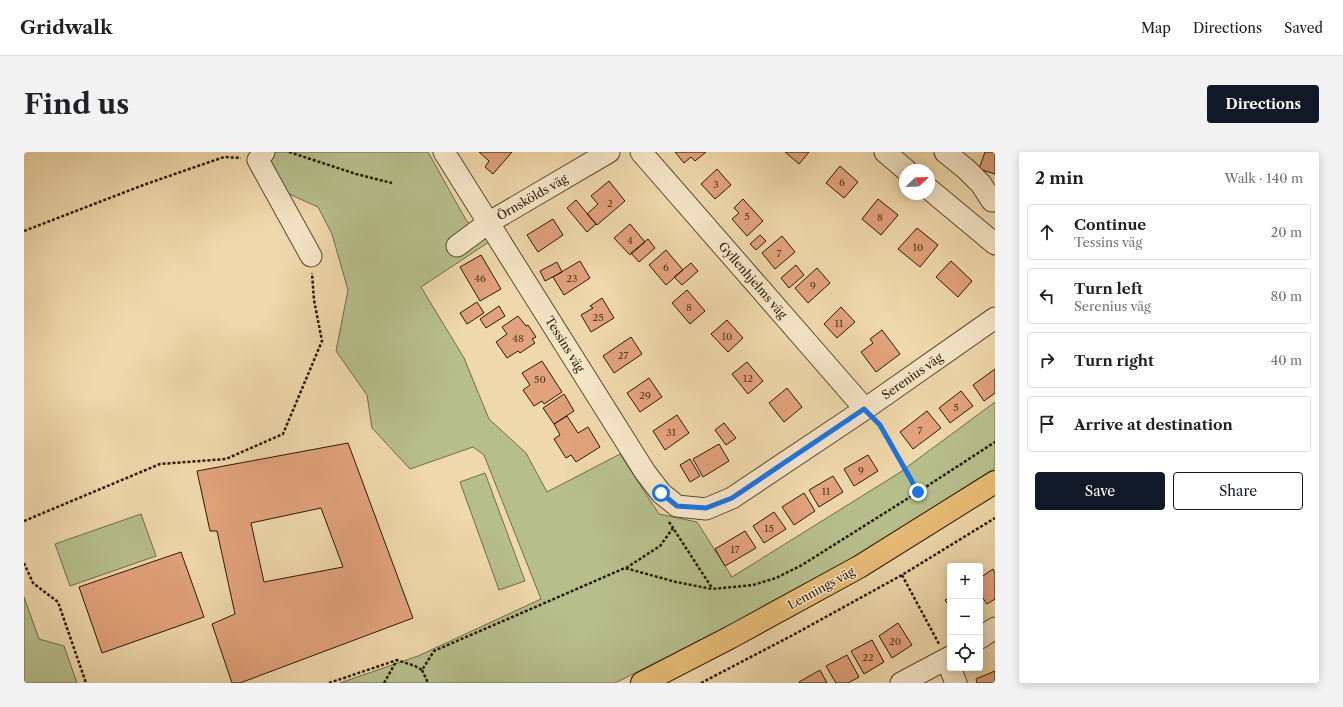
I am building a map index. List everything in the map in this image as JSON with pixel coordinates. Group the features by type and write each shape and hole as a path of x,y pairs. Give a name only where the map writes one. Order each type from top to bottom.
{"main road":[{"name":"Lennings väg","path":"642,683 731,637 859,567 979,494 995,482"}],"street":[{"name":"Tessins väg","path":"444,152 645,472 661,493 677,506 706,508"},
{"name":"Örnskölds väg","path":"457,246 488,223 609,152"},
{"name":"Gyllenhjelms väg","path":"641,152 864,409"},
{"path":"884,152 899,164"},
{"path":"945,152 966,169 981,184 994,201 971,224"},
{"path":"261,156 311,256"},
{"path":"935,194 995,244"},
{"name":"Serenius väg","path":"706,508 732,498 995,318"},
{"path":"983,636 995,628"},
{"path":"901,683 947,664"},
{"path":"952,671 956,683"}],"path":[{"path":"289,152 392,184"},
{"path":"24,231 146,184 224,157 261,156"},
{"path":"24,521 160,464 226,459 283,434 322,341 314,300 311,256"},
{"path":"864,409 880,425 918,492"},
{"path":"625,568 676,582 712,589 753,586 776,578 802,565 995,442"},
{"path":"701,683 793,635 902,575 995,518"},
{"path":"422,670 434,651 625,568 660,546 673,528 712,589"},
{"path":"24,563 33,583 58,602 86,683"},
{"path":"902,575 947,659"},
{"path":"384,683 397,660"},
{"path":"328,683 397,660 422,670 428,683"}],"green space":[{"path":"258,152 428,152 466,220 489,242 421,287 464,358 489,419 526,453 547,492 620,454 659,514 697,522 732,577 899,473 995,402 995,468 856,558 725,628 615,683 340,683 418,656 541,599 484,455 473,447 410,469 372,428 367,395 336,351 348,290 332,234 318,207 278,189"},
{"path":"485,473 525,581 499,590 460,482"},
{"path":"141,514 156,556 70,586 55,544"},
{"path":"24,597 39,639 64,646 77,683 24,683"}],"building":[{"path":"479,152 512,152 493,174 485,167 489,161"},
{"path":"675,152 706,152 695,161 691,157 684,163"},
{"path":"785,152 809,152 799,164"},
{"path":"985,152 995,152 995,174 979,169"},
{"path":"840,166 858,182 844,198 826,183"},
{"path":"717,169 731,185 715,199 701,184"},
{"path":"609,181 625,201 597,225 587,214 598,204 591,196"},
{"path":"743,199 763,221 747,236 732,219 739,213 734,208"},
{"path":"878,199 898,215 881,235 862,219"},
{"path":"576,200 596,224 587,232 567,208"},
{"path":"553,219 563,235 538,252 527,235"},
{"path":"630,224 645,242 630,255 614,238"},
{"path":"917,228 938,245 920,267 898,249"},
{"path":"760,235 766,241 756,250 750,244"},
{"path":"782,236 795,252 775,269 762,253"},
{"path":"648,239 655,248 639,262 631,253"},
{"path":"666,250 683,270 666,285 649,265"},
{"path":"481,255 501,289 480,301 460,267"},
{"path":"580,261 590,278 564,295 553,277"},
{"path":"951,261 972,281 958,297 936,277"},
{"path":"557,262 562,272 545,281 540,271"},
{"path":"691,263 698,271 682,285 674,277"},
{"path":"796,265 804,275 789,288 781,278"},
{"path":"817,268 830,283 808,303 795,288"},
{"path":"687,290 705,311 690,324 672,303"},
{"path":"602,298 614,318 591,332 581,315 593,308 590,306"},
{"path":"477,302 484,313 467,324 460,313"},
{"path":"499,306 505,316 486,328 480,319"},
{"path":"841,307 855,322 837,338 824,324"},
{"path":"518,316 526,326 528,325 536,337 532,339 535,343 520,353 518,351 507,358 496,342 507,334 502,327"},
{"path":"727,320 743,338 728,352 711,334"},
{"path":"882,330 900,354 876,372 861,352 873,343 870,339"},
{"path":"631,337 642,354 614,373 603,356"},
{"path":"542,361 562,392 544,404 542,401 534,406 523,390 530,385 522,373"},
{"path":"747,362 763,381 748,394 732,374"},
{"path":"995,369 995,393 984,401 973,385"},
{"path":"649,378 662,397 640,412 627,393"},
{"path":"787,388 802,407 784,422 769,403"},
{"path":"961,391 973,406 950,423 939,408"},
{"path":"564,394 574,411 554,424 543,408"},
{"path":"927,411 941,428 913,449 900,432"},
{"path":"677,415 689,433 665,450 653,431"},
{"path":"567,416 578,433 588,427 600,447 576,462 571,455 566,458 554,439 560,435 554,424"},
{"path":"724,423 736,438 726,445 715,430"},
{"path":"348,443 413,618 240,683 232,683 212,624 235,614 217,531 210,531 197,471","holes":["321,508 343,567 264,582 251,523"]},
{"path":"719,444 729,461 703,477 693,459"},
{"path":"868,455 878,471 854,486 844,469"},
{"path":"690,459 700,476 690,482 680,465"},
{"path":"833,476 843,492 819,507 809,490"},
{"path":"804,493 815,511 794,525 782,507"},
{"path":"774,512 786,529 764,543 753,526"},
{"path":"745,531 756,548 725,566 715,549"},
{"path":"181,552 204,617 102,653 79,587"},
{"path":"993,569 995,573 995,599 987,604 983,598 983,576"},
{"path":"898,623 912,645 892,658 879,636"},
{"path":"872,640 884,662 864,674 851,651"},
{"path":"847,655 859,677 848,683 836,683 826,666"},
{"path":"820,670 827,683 799,682"},
{"path":"995,671 995,683 977,683 976,679"}],"route":[{"path":"661,493 677,506 706,508 732,498 864,409 880,425 918,492"}]}
